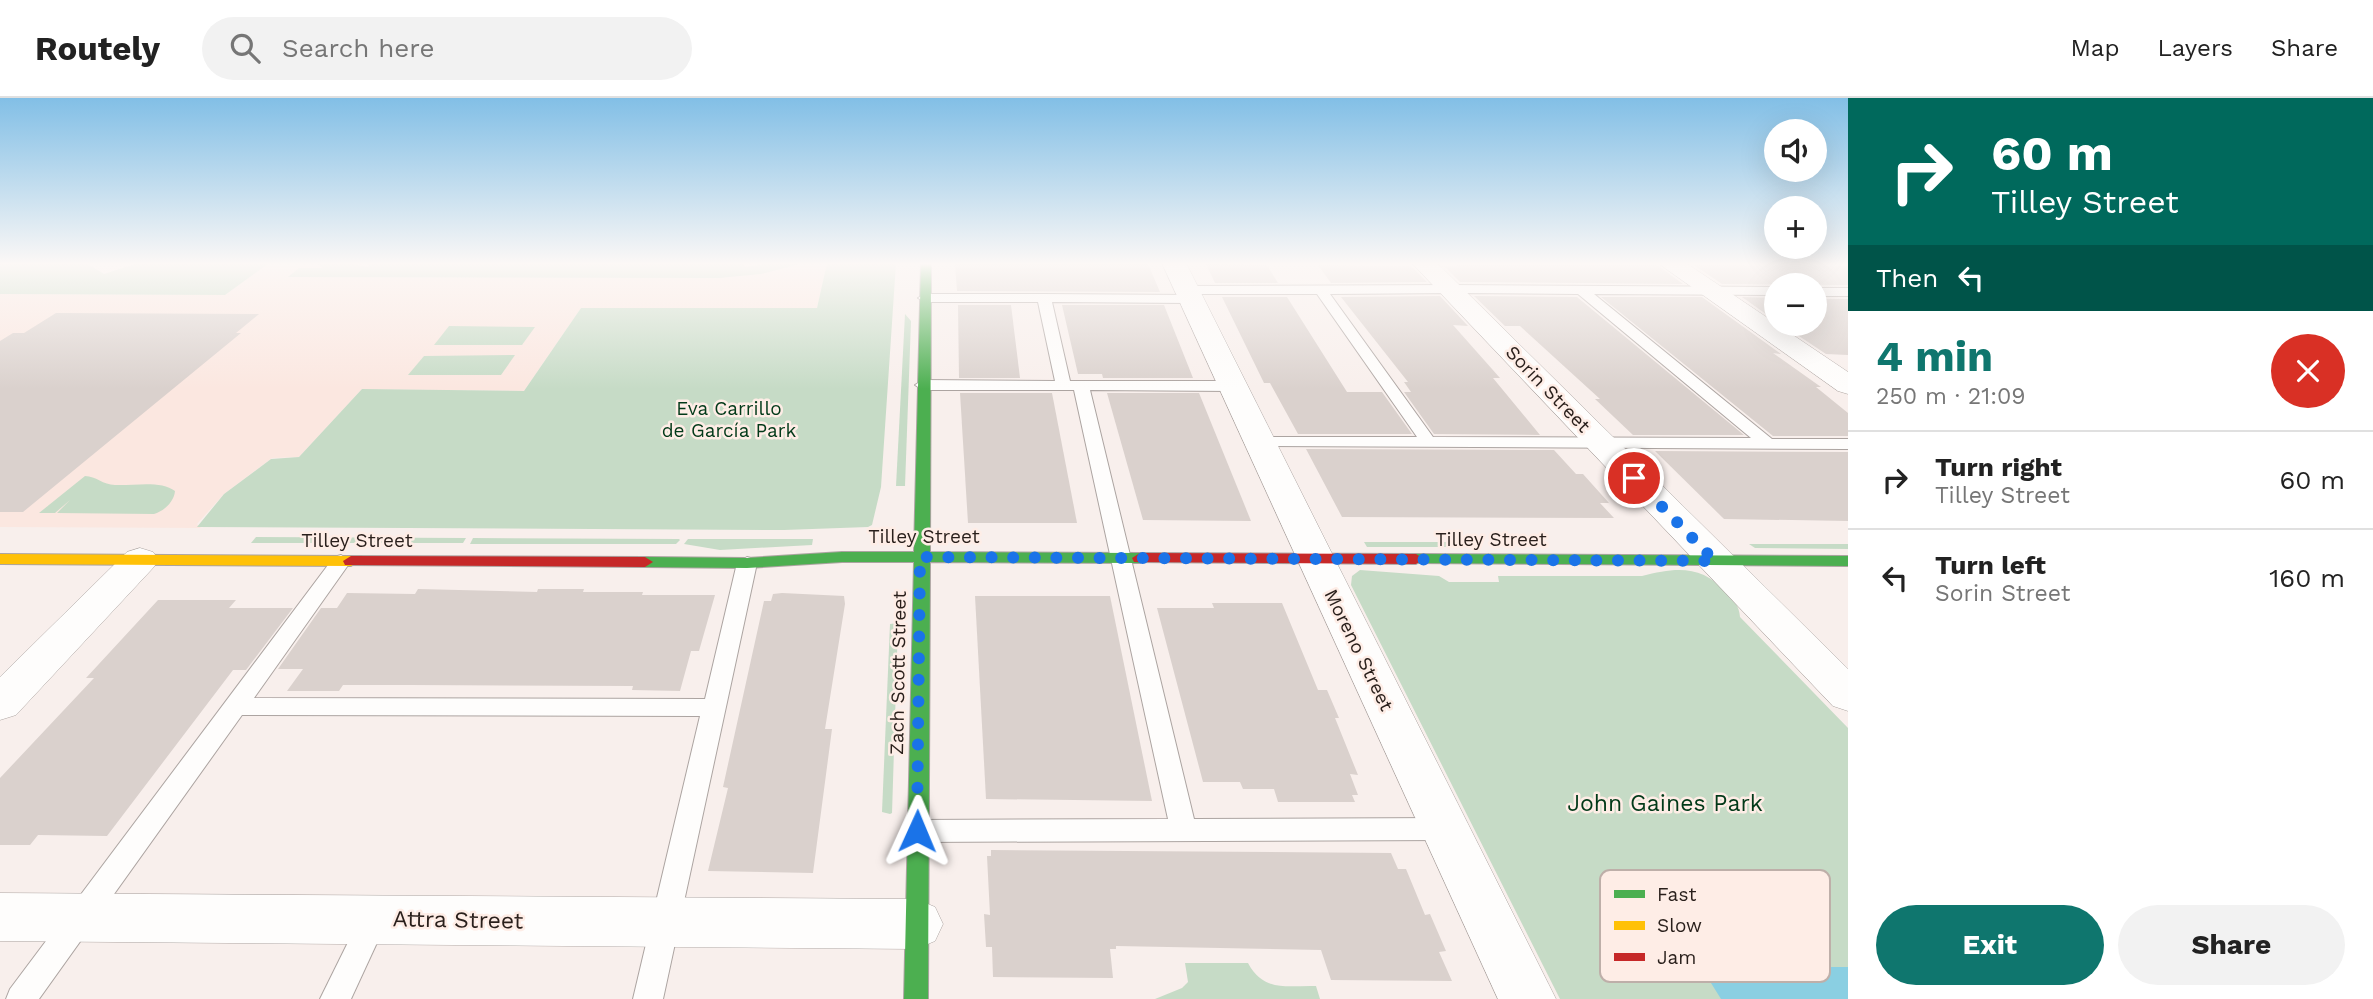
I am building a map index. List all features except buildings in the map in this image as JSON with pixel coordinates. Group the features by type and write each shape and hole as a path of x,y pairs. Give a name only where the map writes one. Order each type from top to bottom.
{"street":[{"name":"Zach Scott Street","path":"916,999 925,305"},
{"name":"Moreno Street","path":"1193,305 1527,999"},
{"name":"Sorin Street","path":"1466,305 1848,695"},
{"path":"1731,305 1848,385"},
{"name":"Tilley Street","path":"0,559 747,563 800,558 920,557 1848,561"},
{"path":"0,705 140,560"},
{"name":"Attra Street","path":"0,917 916,924"}],"lane":[{"path":"1046,305 1123,559 1184,831"},
{"path":"1331,305 1428,441"},
{"path":"1600,305 1767,443"},
{"path":"923,385 1232,386"},
{"path":"1259,441 1848,444"},
{"path":"21,999 341,561"},
{"path":"648,999 747,563"},
{"path":"236,706 714,708"},
{"path":"917,831 1445,830"},
{"path":"335,999 374,919"}],"shaded area":[{"path":"0,305 818,305 817,308 581,308 524,391 362,389 299,457 272,458 224,494 197,524 201,528 0,527"}],"green space":[{"name":"Eva Carrillo de García Park","path":"818,305 893,305 881,487 872,525 868,527 784,530 197,527 224,494 271,459 299,457 362,389 524,391 581,308 817,308"},
{"path":"905,314 911,321 905,486 896,486"},
{"path":"449,326 535,327 522,345 434,345"},
{"path":"515,355 501,375 408,375 424,356"},
{"path":"85,476 111,485 155,485 175,491 168,506 154,514 57,513 70,500 55,513 39,513"},
{"path":"256,537 466,538 463,543 251,543"},
{"path":"473,538 680,540 676,544 470,544"},
{"path":"688,539 813,539 812,545 720,550 684,544"},
{"path":"1364,542 1467,542 1472,547 1367,547"},
{"path":"1749,544 1848,544 1848,549 1755,548"},
{"name":"John Gaines Park","path":"1360,570 1439,576 1449,582 1499,582 1498,576 1642,576 1678,570 1698,573 1718,584 1736,603 1740,617 1848,728 1848,999 1560,999 1351,585 1352,576"},
{"path":"898,623 890,814 882,812 890,624"},
{"path":"1185,963 1248,963 1254,973 1269,983 1316,986 1320,999 1155,999 1182,988 1188,982"}],"water":[{"path":"1830,967 1848,967 1848,999 1721,999 1710,982 1830,982"}],"traffic: fast":[{"path":"916,999 925,305"},
{"path":"645,562 747,563 842,557 1140,558"},
{"path":"1416,559 1848,561"}],"traffic: slow":[{"path":"0,559 351,561"}],"traffic: jam":[{"path":"1140,558 1416,559"},
{"path":"351,561 645,562"}],"route":[{"path":"917,831 920,557 1715,561 1634,478"}]}
